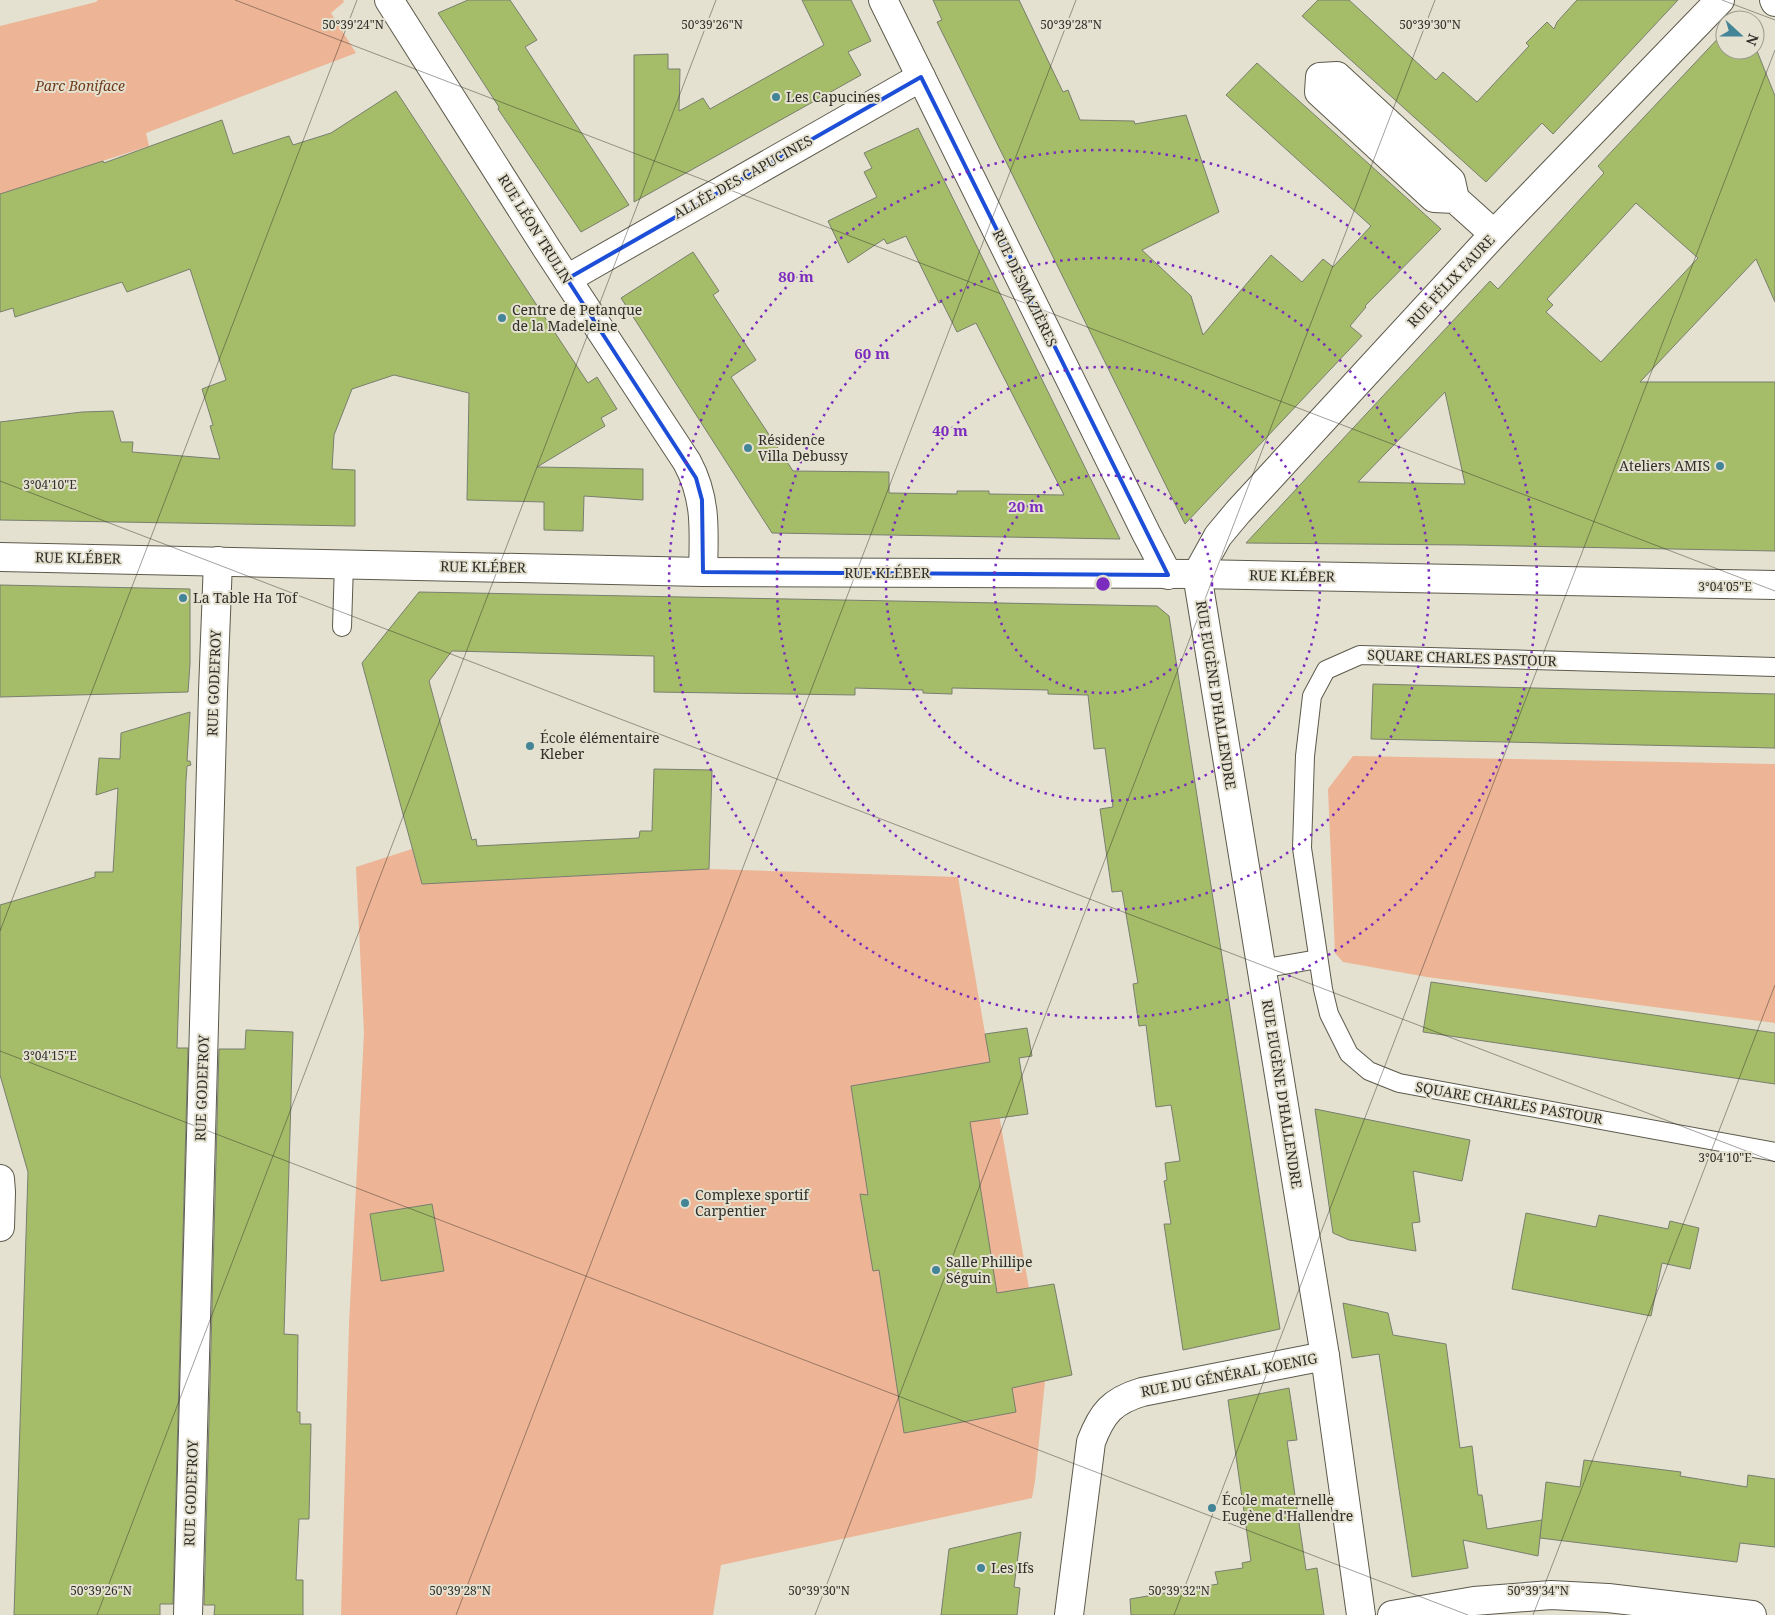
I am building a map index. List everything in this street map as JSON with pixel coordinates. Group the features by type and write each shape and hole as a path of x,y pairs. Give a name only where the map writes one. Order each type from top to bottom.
{"street":[{"name":"RUE LÉON TRULIN","path":"389,0 696,478 702,500 705,527 703,572"},
{"name":"RUE DESMAZIÈRES","path":"883,0 1146,534 1168,574"},
{"name":"RUE FÉLIX FAURE","path":"1197,574 1210,549 1234,517 1494,234 1720,0"},
{"path":"1455,199 1434,198 1319,92 1320,77 1337,76 1451,181 1455,199 1494,234"},
{"name":"ALLÉE DES CAPUCINES","path":"567,279 921,77"},
{"name":"RUE KLÉBER","path":"0,557 703,572 1197,574 1775,585"},
{"name":"RUE GODEFROY","path":"188,1615 218,561"},
{"name":"RUE EUGÈNE D'HALLENDRE","path":"1197,574 1325,1356 1361,1615"},
{"path":"0,1179 0,1226"},
{"name":"RUE DU GÉNÉRAL KOENIG","path":"1069,1615 1091,1442 1106,1412 1117,1402 1142,1392 1325,1356"},
{"path":"1392,1615 1473,1608 1526,1596 1578,1595 1752,1615"}],"lane":[{"path":"342,627 344,564"},
{"name":"SQUARE CHARLES PASTOUR","path":"1775,667 1360,655 1326,670 1312,696 1305,756 1302,848 1318,959 1329,1014 1350,1054 1369,1071 1398,1083 1775,1152"},
{"path":"1261,969 1318,959"}],"highlighted area":[{"path":"921,77 1168,575 703,572 702,500 696,478 567,279"}],"green space":[{"name":"Parc Boniface","path":"98,0 343,0 344,2 331,13 356,53 146,133 149,146 0,194 0,26"},
{"path":"1353,756 1775,764 1775,1023 1427,977 1343,962 1335,953 1328,789"},
{"name":"Complexe sportif Carpentier","path":"412,849 422,884 709,869 958,877 1045,1381 1032,1498 721,1565 713,1615 341,1615 349,1324 364,1033 356,867"}],"building":[{"path":"468,0 510,0 537,40 525,47 629,205 581,232 498,109 499,107 438,13"},
{"name":"Les Capucines","path":"802,0 851,0 871,41 848,52 861,75 634,202 634,55 668,54 668,69 680,69 679,111 703,98 710,109 824,45"},
{"path":"933,0 1019,0 1063,92 1068,90 1080,120 1134,121 1135,124 1186,115 1219,212 1142,250 1191,296 1203,335 1271,255 1302,282 1323,259 1333,267 1371,226 1226,95 1257,63 1441,229 1365,306 1350,326 1362,336 1185,524 937,22 942,20"},
{"path":"1318,0 1349,0 1436,80 1443,72 1477,102 1529,46 1526,43 1547,22 1554,29 1557,22 1577,0 1678,0 1553,134 1542,123 1486,182 1302,16"},
{"path":"1715,42 1715,60 1761,60 1775,96 1775,302 1756,259 1640,382 1775,382 1775,551 1246,543 1490,281 1498,289 1604,173 1598,166","holes":["1636,203 1698,258 1601,362 1546,312 1553,305 1547,299","1445,392 1465,484 1358,482"]},
{"path":"396,91 588,383 597,377 617,409 601,418 605,426 537,467 643,469 643,500 584,496 583,531 544,530 544,502 467,500 469,393 394,375 352,389 334,435 332,469 355,470 355,526 0,520 0,422 82,412 113,411 121,442 133,442 132,452 220,459 210,426 213,425 202,389 226,380 190,269 127,292 122,282 15,317 13,308 0,312 0,194 103,161 104,163 222,120 233,154 289,136 293,145 331,133"},
{"path":"918,128 1120,539 772,533 621,298 693,252 719,291 713,295 756,360 731,377 793,471 889,472 889,493 957,494 957,491 989,491 989,494 1064,495 976,323 957,332 942,302 939,303 906,236 887,244 884,239 848,263 828,221 877,197 864,172 872,168 864,153"},
{"path":"0,585 190,589 188,692 0,697"},
{"path":"419,592 1157,606 1169,616 1280,1329 1183,1350 1164,1224 1171,1224 1164,1181 1167,1180 1165,1163 1180,1161 1171,1105 1156,1107 1146,1025 1139,1026 1133,984 1138,983 1122,891 1112,892 1100,809 1113,807 1105,748 1094,749 1088,695 1048,694 1048,690 952,688 952,694 923,693 923,690 855,688 855,695 654,692 654,656 452,651 429,681 472,840 476,839 477,846 639,838 640,831 652,831 654,769 712,770 709,869 422,884 362,663"},
{"path":"1373,684 1775,694 1775,748 1371,739"},
{"path":"190,712 187,761 190,761 191,765 187,766 186,780 177,1048 188,1048 173,1604 160,1604 160,1615 14,1615 28,1172 0,1075 0,905 95,877 95,872 113,872 118,788 96,795 99,758 120,759 121,733"},
{"path":"1431,982 1775,1033 1775,1084 1423,1032"},
{"name":"Salle Phillipe Séguin","path":"1027,1028 1032,1056 1019,1058 1028,1114 970,1122 997,1293 1054,1284 1072,1375 1012,1388 1016,1412 904,1433 879,1270 873,1271 860,1194 868,1195 851,1086 990,1062 985,1034"},
{"path":"246,1030 293,1032 284,1334 298,1335 297,1412 300,1412 300,1424 311,1424 309,1519 299,1519 296,1580 303,1580 303,1615 214,1615 215,1605 204,1605 219,1049 245,1049"},
{"path":"1315,1109 1470,1140 1462,1181 1413,1171 1420,1222 1412,1223 1416,1251 1349,1240 1333,1233"},
{"path":"432,1204 444,1271 381,1281 370,1214"},
{"path":"1526,1213 1596,1227 1599,1215 1668,1229 1670,1221 1699,1228 1690,1269 1662,1263 1651,1316 1512,1289"},
{"path":"1343,1303 1388,1313 1393,1335 1446,1344 1460,1448 1472,1446 1478,1495 1482,1495 1487,1529 1542,1520 1538,1556 1463,1540 1468,1568 1412,1577 1379,1354 1352,1358"},
{"path":"1289,1388 1297,1440 1287,1441 1306,1570 1317,1568 1324,1615 1131,1615 1130,1599 1218,1584 1215,1572 1243,1568 1242,1563 1251,1561 1228,1400"},
{"path":"1584,1460 1681,1472 1680,1476 1747,1487 1748,1475 1775,1479 1775,1547 1740,1543 1737,1562 1540,1538 1546,1482 1580,1487"},
{"name":"Les Ifs","path":"1021,1532 1014,1587 1020,1588 1017,1615 941,1615 949,1549"}],"place":[{"name":"Les Capucines","path":"776,97"},
{"name":"Centre de Petanque de la Madeleine","path":"502,318"},
{"name":"Résidence Villa Debussy","path":"748,448"},
{"name":"Ateliers AMIS","path":"1720,466"},
{"name":"La Table Ha Tof","path":"183,598"},
{"name":"École élémentaire Kleber","path":"530,746"},
{"name":"Complexe sportif Carpentier","path":"685,1203"},
{"name":"Salle Phillipe Séguin","path":"936,1270"},
{"name":"École maternelle Eugène d'Hallendre","path":"1212,1508"},
{"name":"Les Ifs","path":"981,1568"}]}
